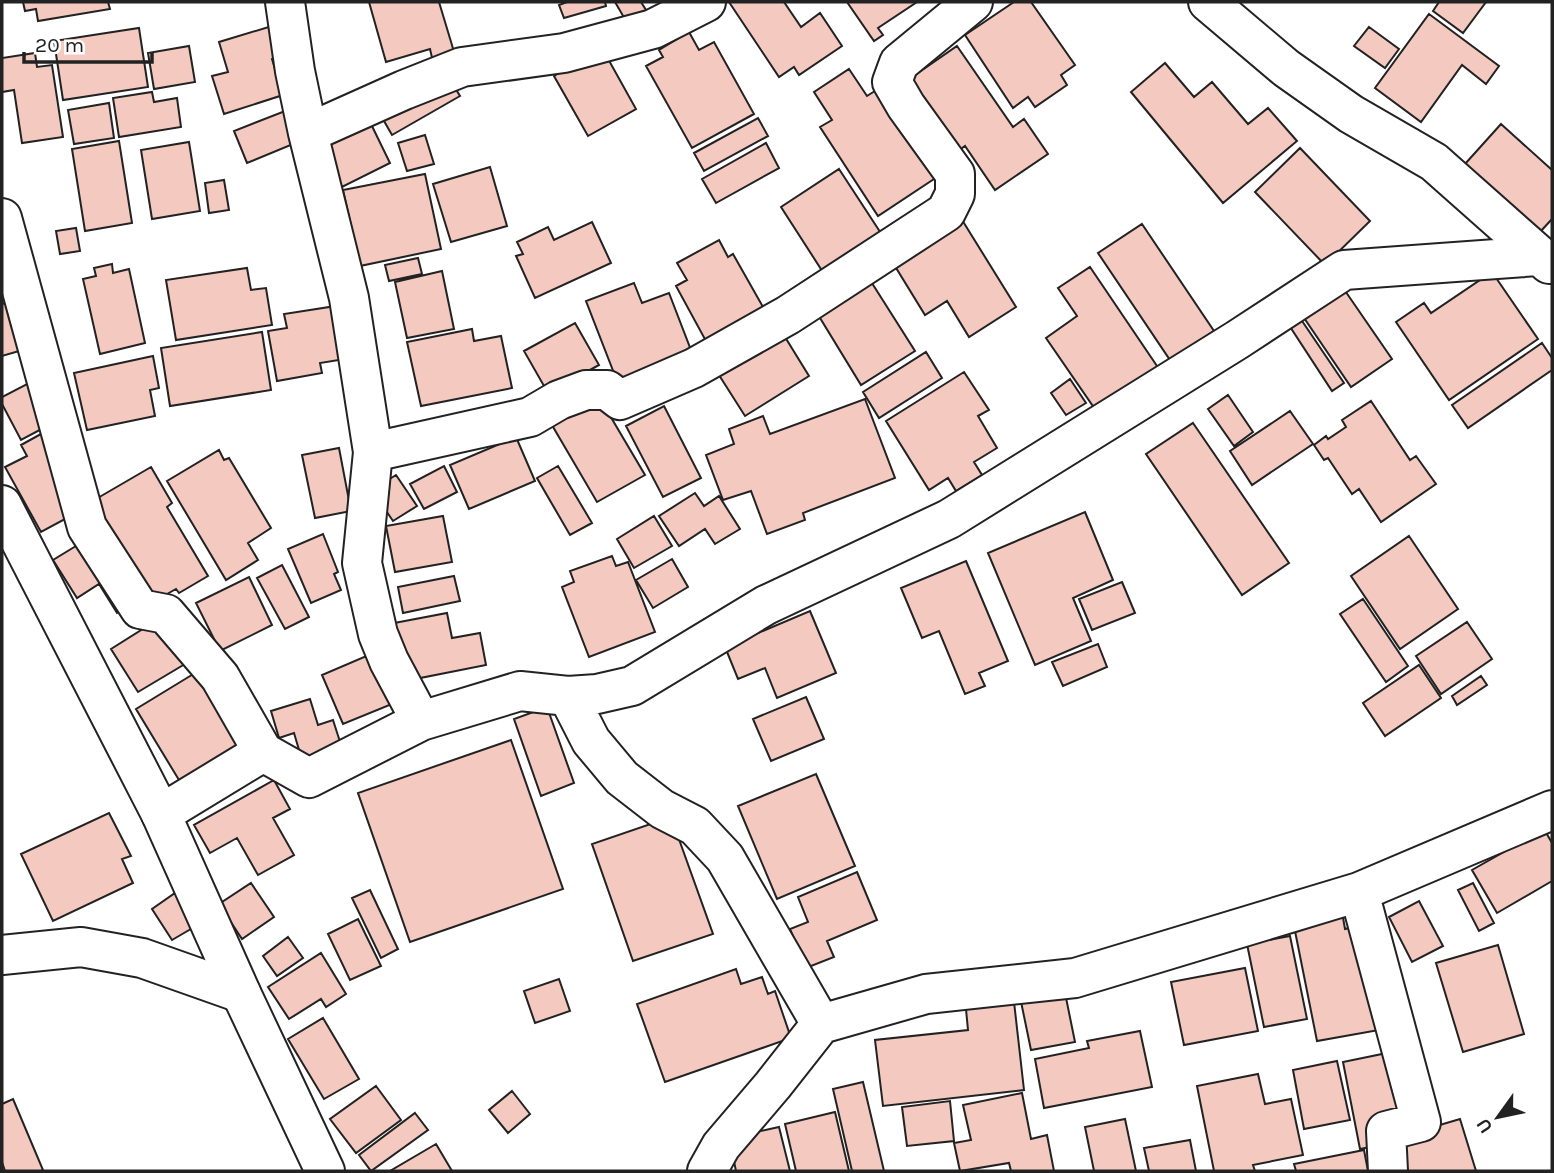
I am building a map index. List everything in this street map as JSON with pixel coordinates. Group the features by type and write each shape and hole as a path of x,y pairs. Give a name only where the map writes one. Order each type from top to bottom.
{"street":[{"path":"285,2 295,71 308,132 349,298 373,452 362,563 378,634 389,661 421,721"},
{"path":"308,132 462,67 564,53 653,29 706,2"},
{"path":"373,452 530,417 559,400 586,390 607,390 620,400 694,368 788,315 946,212 954,194 955,174 892,82 899,63 974,2"},
{"path":"1208,2 1249,38 1351,114 1434,162 1545,261"},
{"path":"2,218 87,527 140,609 166,614 219,677 263,752 309,778 421,721 520,691 568,696 597,694 632,685 766,606 949,519 1344,270 1545,261"},
{"path":"2,505 161,814 325,1171"},
{"path":"568,696 591,741 622,778 662,809 695,826 725,858 821,1024"},
{"path":"161,814 263,752"},
{"path":"707,1171 721,1146 821,1024 926,994 1075,978 1359,892 1552,810"},
{"path":"1359,892 1421,1122 1386,1131 1388,1171"},
{"path":"2,955 81,947 142,958 241,993"}],"building":[{"path":"23,2 108,2 110,9 38,21 36,9 25,11"},
{"path":"369,2 439,2 455,55 433,62 430,49 386,62"},
{"path":"567,2 605,2 606,6 564,18 559,5"},
{"path":"615,2 641,2 646,10 626,21"},
{"path":"729,2 784,2 801,27 820,13 842,46 799,75 794,67 779,77"},
{"path":"847,2 917,2 878,28 883,35 874,41"},
{"path":"1014,2 1031,2 1075,65 1061,75 1067,85 1035,107 1028,97 1013,108 965,35"},
{"path":"1439,2 1486,2 1463,33 1433,11"},
{"path":"1429,14 1499,66 1486,84 1462,65 1421,122 1375,88"},
{"path":"272,26 281,55 272,59 283,95 224,114 212,76 228,72 219,42"},
{"path":"1369,27 1399,49 1385,68 1354,46"},
{"path":"139,28 148,87 63,100 54,41"},
{"path":"689,32 699,50 714,42 754,114 692,148 646,66 663,57 659,50"},
{"path":"189,46 195,82 154,89 148,53"},
{"path":"957,46 1013,127 1024,119 1048,154 995,190 965,146 954,154 905,82"},
{"path":"602,48 636,109 588,136 554,76"},
{"path":"35,53 37,67 52,65 63,137 22,143 14,90 2,92 2,58"},
{"path":"1165,63 1194,97 1212,82 1248,124 1268,108 1297,141 1223,203 1131,92"},
{"path":"849,69 867,96 878,89 937,177 878,216 820,127 832,120 814,92"},
{"path":"447,75 460,96 392,135 380,114"},
{"path":"152,92 154,102 177,98 181,127 119,137 113,98"},
{"path":"109,103 114,138 74,144 68,110"},
{"path":"285,111 298,142 247,163 234,131"},
{"path":"758,118 768,136 704,171 694,153"},
{"path":"370,122 390,163 342,187 321,146"},
{"path":"1501,124 1552,170 1552,219 1540,232 1465,164"},
{"path":"425,135 434,164 407,171 398,143"},
{"path":"119,141 132,223 85,231 72,149"},
{"path":"189,142 200,211 152,219 141,150"},
{"path":"766,143 779,168 716,203 702,179"},
{"path":"1300,148 1370,221 1325,265 1255,192"},
{"path":"490,167 507,226 451,242 433,184"},
{"path":"839,169 886,241 828,280 781,207"},
{"path":"425,174 441,249 360,266 343,190"},
{"path":"224,180 229,210 209,213 205,183"},
{"path":"959,215 1016,307 969,337 947,301 925,315 890,258"},
{"path":"592,222 611,263 535,298 516,256 523,254 517,242 548,227 554,240"},
{"path":"1142,224 1214,331 1170,360 1098,253"},
{"path":"76,228 80,251 60,254 56,231"},
{"path":"719,240 728,257 733,254 771,321 713,354 676,286 687,280 677,263"},
{"path":"418,258 422,274 389,281 385,265"},
{"path":"112,264 113,273 129,269 145,343 100,354 83,279 96,276 94,268"},
{"path":"1090,267 1159,369 1097,412 1046,338 1077,316 1058,288"},
{"path":"247,268 251,290 266,288 272,325 176,340 166,280"},
{"path":"442,271 454,329 407,338 395,282"},
{"path":"1492,272 1538,339 1449,400 1396,322 1424,303 1431,313"},
{"path":"870,280 915,351 861,385 817,313"},
{"path":"1339,282 1392,359 1351,387 1298,309"},
{"path":"634,283 642,303 669,293 694,358 619,386 586,301"},
{"path":"20,298 33,347 2,356 2,304"},
{"path":"336,306 345,359 320,363 322,373 277,381 268,331 287,328 284,314"},
{"path":"1296,312 1344,383 1332,391 1285,319"},
{"path":"575,323 599,365 548,393 524,351"},
{"path":"777,324 809,376 745,416 712,364"},
{"path":"472,329 474,341 501,336 512,388 421,406 407,342"},
{"path":"262,332 271,390 170,406 161,348"},
{"path":"1542,343 1552,358 1552,370 1468,428 1452,405"},
{"path":"926,352 942,378 879,418 863,392"},
{"path":"153,356 159,388 150,390 155,416 87,430 74,373"},
{"path":"964,372 989,410 978,416 997,448 974,462 982,475 956,491 948,478 929,490 886,421"},
{"path":"1070,379 1086,403 1066,415 1051,393"},
{"path":"29,383 51,424 21,440 2,404 2,397"},
{"path":"596,392 645,475 597,502 549,420"},
{"path":"1228,395 1253,432 1234,446 1208,409"},
{"path":"865,399 895,478 803,513 805,520 767,534 751,491 723,500 706,455 734,444 729,429 763,416 770,434"},
{"path":"1371,401 1410,460 1416,456 1436,484 1381,522 1359,489 1352,494 1328,458 1324,460 1314,445 1346,427 1342,420"},
{"path":"664,406 701,478 663,497 626,426"},
{"path":"1290,411 1313,444 1252,485 1230,451"},
{"path":"1193,423 1289,563 1242,595 1146,454"},
{"path":"50,429 80,511 41,532 5,467 27,456 21,445"},
{"path":"516,437 535,481 469,509 450,465"},
{"path":"339,448 351,511 315,518 302,455"},
{"path":"219,450 224,460 229,458 271,528 248,543 258,560 226,580 167,481"},
{"path":"444,466 457,492 424,509 410,484"},
{"path":"558,466 592,523 570,535 537,478"},
{"path":"151,467 172,503 167,507 208,576 179,593 176,589 144,607 84,506"},
{"path":"396,475 417,506 393,521 372,490"},
{"path":"695,493 704,506 719,496 740,529 715,544 705,529 679,546 659,516"},
{"path":"1085,512 1113,580 1073,598 1091,641 1035,665 988,553"},
{"path":"443,516 452,562 395,572 386,526"},
{"path":"654,516 672,546 634,568 617,539"},
{"path":"323,534 338,572 334,574 341,590 311,603 288,549"},
{"path":"1409,536 1458,609 1400,649 1351,576"},
{"path":"89,538 130,605 117,613 99,584 77,598 53,560"},
{"path":"612,556 616,566 628,562 655,632 589,657 562,587 574,582 570,571"},
{"path":"672,559 688,587 653,608 636,580"},
{"path":"966,561 1008,661 979,673 985,686 965,694 939,631 922,638 901,588"},
{"path":"282,565 309,617 285,629 257,578"},
{"path":"454,576 460,601 403,613 398,587"},
{"path":"249,577 272,625 220,651 196,603"},
{"path":"1122,582 1135,613 1092,630 1079,599"},
{"path":"1363,599 1408,666 1386,682 1340,614"},
{"path":"810,611 836,673 777,698 765,668 738,679 725,647"},
{"path":"447,613 452,638 480,633 486,665 410,680 389,624"},
{"path":"162,617 190,661 138,692 111,649"},
{"path":"1467,622 1492,659 1441,694 1416,656"},
{"path":"1098,644 1107,667 1063,686 1052,662"},
{"path":"371,654 392,704 343,724 322,675"},
{"path":"1419,665 1441,698 1385,736 1363,703"},
{"path":"195,673 243,749 182,785 136,709"},
{"path":"1481,676 1487,685 1457,705 1452,696"},
{"path":"806,697 824,739 771,761 753,719"},
{"path":"310,699 318,725 333,720 342,748 302,760 294,733 279,738 271,711"},
{"path":"547,707 574,783 541,796 514,719"},
{"path":"511,740 563,889 410,942 358,793"},
{"path":"816,774 855,866 777,899 738,806"},
{"path":"274,780 290,809 273,818 294,855 258,875 237,838 210,853 194,825"},
{"path":"109,813 131,856 122,859 133,883 53,921 21,854"},
{"path":"671,817 713,934 633,961 592,844"},
{"path":"1544,829 1552,843 1552,881 1497,913 1472,870"},
{"path":"857,872 877,920 827,941 834,957 806,968 790,929 808,922 798,897"},
{"path":"251,883 274,917 242,939 219,904"},
{"path":"1473,883 1494,923 1479,931 1458,890"},
{"path":"370,890 398,949 381,958 352,898"},
{"path":"175,893 196,926 172,940 152,909"},
{"path":"1419,901 1443,946 1412,962 1389,917"},
{"path":"1342,912 1345,929 1358,926 1379,1030 1317,1041 1293,921"},
{"path":"358,919 381,966 350,980 328,934"},
{"path":"1290,936 1307,1019 1264,1027 1247,944"},
{"path":"288,937 303,958 277,976 263,956"},
{"path":"1498,945 1524,1034 1463,1052 1436,963"},
{"path":"321,953 346,994 326,1007 321,999 289,1019 268,987"},
{"path":"1245,968 1258,1031 1184,1045 1171,982"},
{"path":"736,969 741,984 762,977 768,994 775,991 791,1038 665,1082 637,1004"},
{"path":"559,979 570,1011 535,1023 524,991"},
{"path":"1063,983 1075,1042 1031,1050 1019,992"},
{"path":"1013,993 1024,1090 883,1106 875,1040 968,1030 965,999"},
{"path":"323,1018 359,1079 324,1099 288,1039"},
{"path":"1140,1031 1152,1087 1044,1108 1035,1059 1089,1048 1087,1041"},
{"path":"1387,1053 1401,1121 1381,1145 1360,1149 1343,1062"},
{"path":"1337,1061 1350,1120 1304,1129 1293,1070"},
{"path":"1258,1074 1265,1104 1291,1099 1303,1155 1253,1165 1255,1171 1214,1171 1197,1086"},
{"path":"863,1082 884,1171 852,1171 833,1089"},
{"path":"376,1086 401,1120 356,1153 330,1119"},
{"path":"512,1091 530,1114 508,1133 489,1110"},
{"path":"1022,1093 1031,1139 1047,1135 1054,1171 1011,1171 1009,1163 960,1171 954,1143 971,1140 963,1105"},
{"path":"13,1099 43,1170 41,1171 5,1171 2,1162 2,1104"},
{"path":"950,1101 954,1141 907,1146 902,1107"},
{"path":"835,1112 849,1171 796,1171 785,1124"},
{"path":"415,1113 428,1130 371,1171 359,1155"},
{"path":"1125,1119 1136,1171 1094,1171 1085,1127"},
{"path":"1460,1119 1476,1171 1399,1171 1389,1140"},
{"path":"779,1127 790,1171 736,1171 729,1138"},
{"path":"1190,1140 1196,1171 1149,1171 1144,1148"},
{"path":"436,1144 452,1171 390,1171"},
{"path":"1364,1150 1368,1171 1296,1171 1294,1164"}]}
